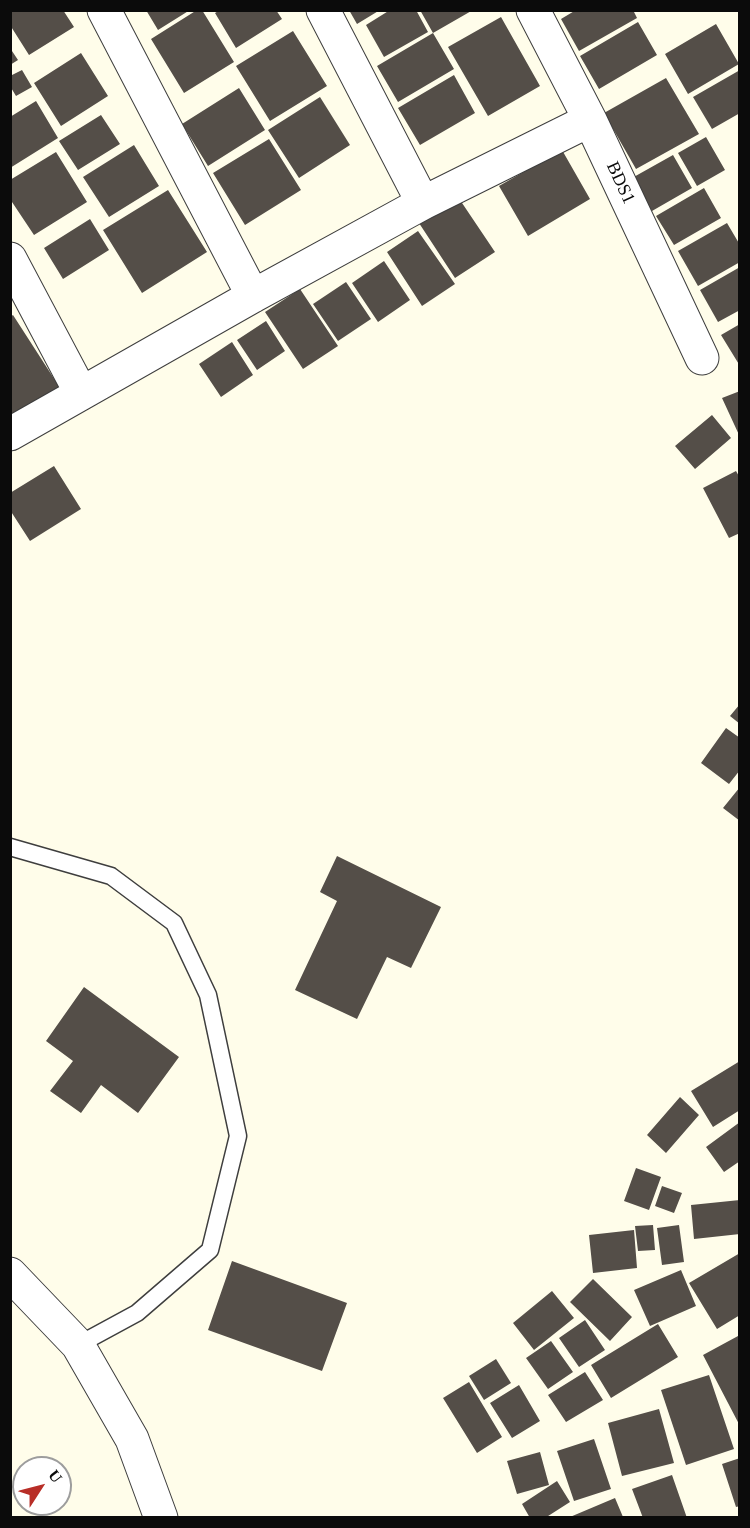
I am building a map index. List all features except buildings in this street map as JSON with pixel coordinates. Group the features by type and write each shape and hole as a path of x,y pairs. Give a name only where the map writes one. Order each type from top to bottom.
{"street":[{"path":"104,10 253,296"},
{"path":"322,10 423,204"},
{"name":"BDS1","path":"533,10 590,120 702,358"},
{"path":"10,434 253,296 423,204 590,120"},
{"path":"10,259 81,393"},
{"path":"10,1274 78,1345 132,1439 161,1518"}],"lane":[{"path":"10,847 111,876 174,923 208,994 238,1136 210,1250 137,1313 78,1345"}]}
